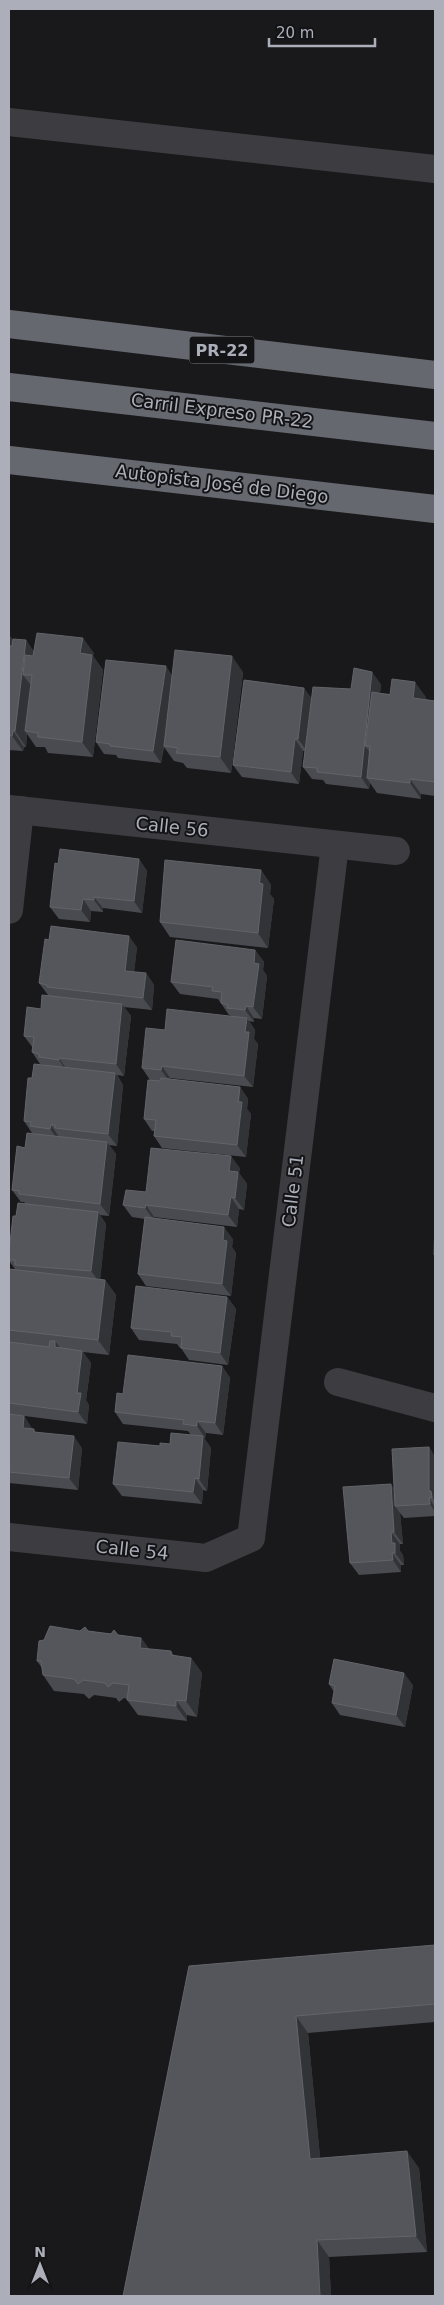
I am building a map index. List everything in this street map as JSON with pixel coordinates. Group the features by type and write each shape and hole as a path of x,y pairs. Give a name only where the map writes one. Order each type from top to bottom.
{"highway":[{"name":"PR-22","path":"9,324 435,375"},
{"name":"Carril Expreso PR-22","path":"9,387 435,436"},
{"name":"Autopista José de Diego","path":"9,460 435,509"}],"street":[{"path":"9,122 435,169"},
{"path":"9,910 14,810"},
{"name":"Calle 56","path":"14,810 396,851"},
{"name":"Calle 51","path":"251,1538 335,845"},
{"path":"338,1382 435,1408"},
{"name":"Calle 54","path":"9,1537 206,1558 251,1538"}],"building":[{"path":"37,633 83,638 80,653 92,655 82,742 38,737 38,733 25,731 32,675 23,675 25,655 33,656"},
{"path":"13,639 26,640 15,731 13,731 12,736 9,736 9,646 12,646"},
{"path":"175,650 232,656 220,757 176,753 178,748 164,746"},
{"path":"106,660 166,666 153,751 110,746 110,744 96,742"},
{"path":"354,668 372,672 361,777 317,772 317,768 303,767 313,687 351,689"},
{"path":"392,679 415,682 413,698 435,701 435,782 410,779 410,783 367,778 370,746 365,746 372,692 390,695"},
{"path":"244,680 304,688 298,739 295,739 291,772 233,765"},
{"path":"60,849 139,859 134,901 94,897 94,900 83,899 81,910 50,907 55,863 58,864"},
{"path":"165,860 261,870 259,883 263,884 258,933 160,922"},
{"path":"51,926 129,936 125,971 146,973 143,998 47,987 47,985 39,983 45,939 49,940"},
{"path":"176,940 255,950 254,963 259,964 253,1007 246,1006 245,1010 227,1008 228,1005 221,1003 222,992 212,991 213,987 171,982"},
{"path":"42,995 122,1004 116,1064 59,1058 59,1060 39,1057 39,1054 32,1052 34,1037 24,1036 27,1007 41,1009"},
{"path":"167,1009 247,1018 245,1032 249,1032 244,1076 162,1066 161,1070 142,1068 146,1028 165,1030"},
{"path":"34,1064 115,1073 108,1134 55,1128 55,1125 51,1125 50,1129 30,1126 31,1122 24,1121 28,1078 32,1078"},
{"path":"161,1078 240,1087 238,1102 242,1102 237,1145 154,1136 156,1120 144,1119 148,1080 160,1081"},
{"path":"27,1133 107,1142 100,1204 19,1194 19,1191 12,1190 17,1146 25,1148"},
{"path":"151,1148 231,1156 229,1171 238,1172 235,1198 231,1197 228,1215 146,1205 145,1208 123,1205 126,1190 146,1192"},
{"path":"18,1203 98,1212 91,1271 15,1265 15,1260 9,1260 13,1216 16,1216"},
{"path":"145,1217 224,1227 223,1240 227,1241 222,1284 138,1274"},
{"path":"435,1220 435,1255 434,1255"},
{"path":"9,1269 105,1280 98,1340 9,1330"},
{"path":"136,1286 227,1297 220,1353 181,1348 182,1337 171,1336 172,1332 131,1328"},
{"path":"50,1341 55,1341 55,1347 82,1351 77,1393 81,1393 78,1412 9,1403 9,1342 49,1347"},
{"path":"128,1355 222,1366 215,1423 197,1421 197,1426 183,1424 184,1420 115,1412 117,1393 123,1394"},
{"path":"9,1414 24,1416 23,1428 34,1429 34,1432 74,1436 69,1478 9,1472"},
{"path":"171,1433 203,1436 199,1479 195,1478 193,1492 113,1484 118,1442 160,1446 160,1443 170,1444"},
{"path":"429,1447 429,1491 431,1491 432,1497 429,1498 430,1504 395,1506 392,1449"},
{"path":"391,1484 394,1532 391,1532 392,1543 395,1543 395,1553 392,1553 393,1560 350,1563 343,1487"},
{"path":"50,1626 80,1631 85,1627 88,1631 111,1634 114,1630 118,1635 141,1638 140,1648 171,1651 171,1655 191,1658 186,1701 176,1700 176,1706 127,1700 129,1685 113,1683 108,1687 105,1683 83,1680 78,1684 74,1679 43,1675 41,1661 37,1661 39,1641 44,1640"},
{"path":"334,1659 404,1673 396,1715 332,1703 335,1686 329,1684"},
{"path":"435,1945 435,2004 296,2016 310,2159 407,2151 416,2236 317,2240 320,2296 123,2296 189,1966"}]}
